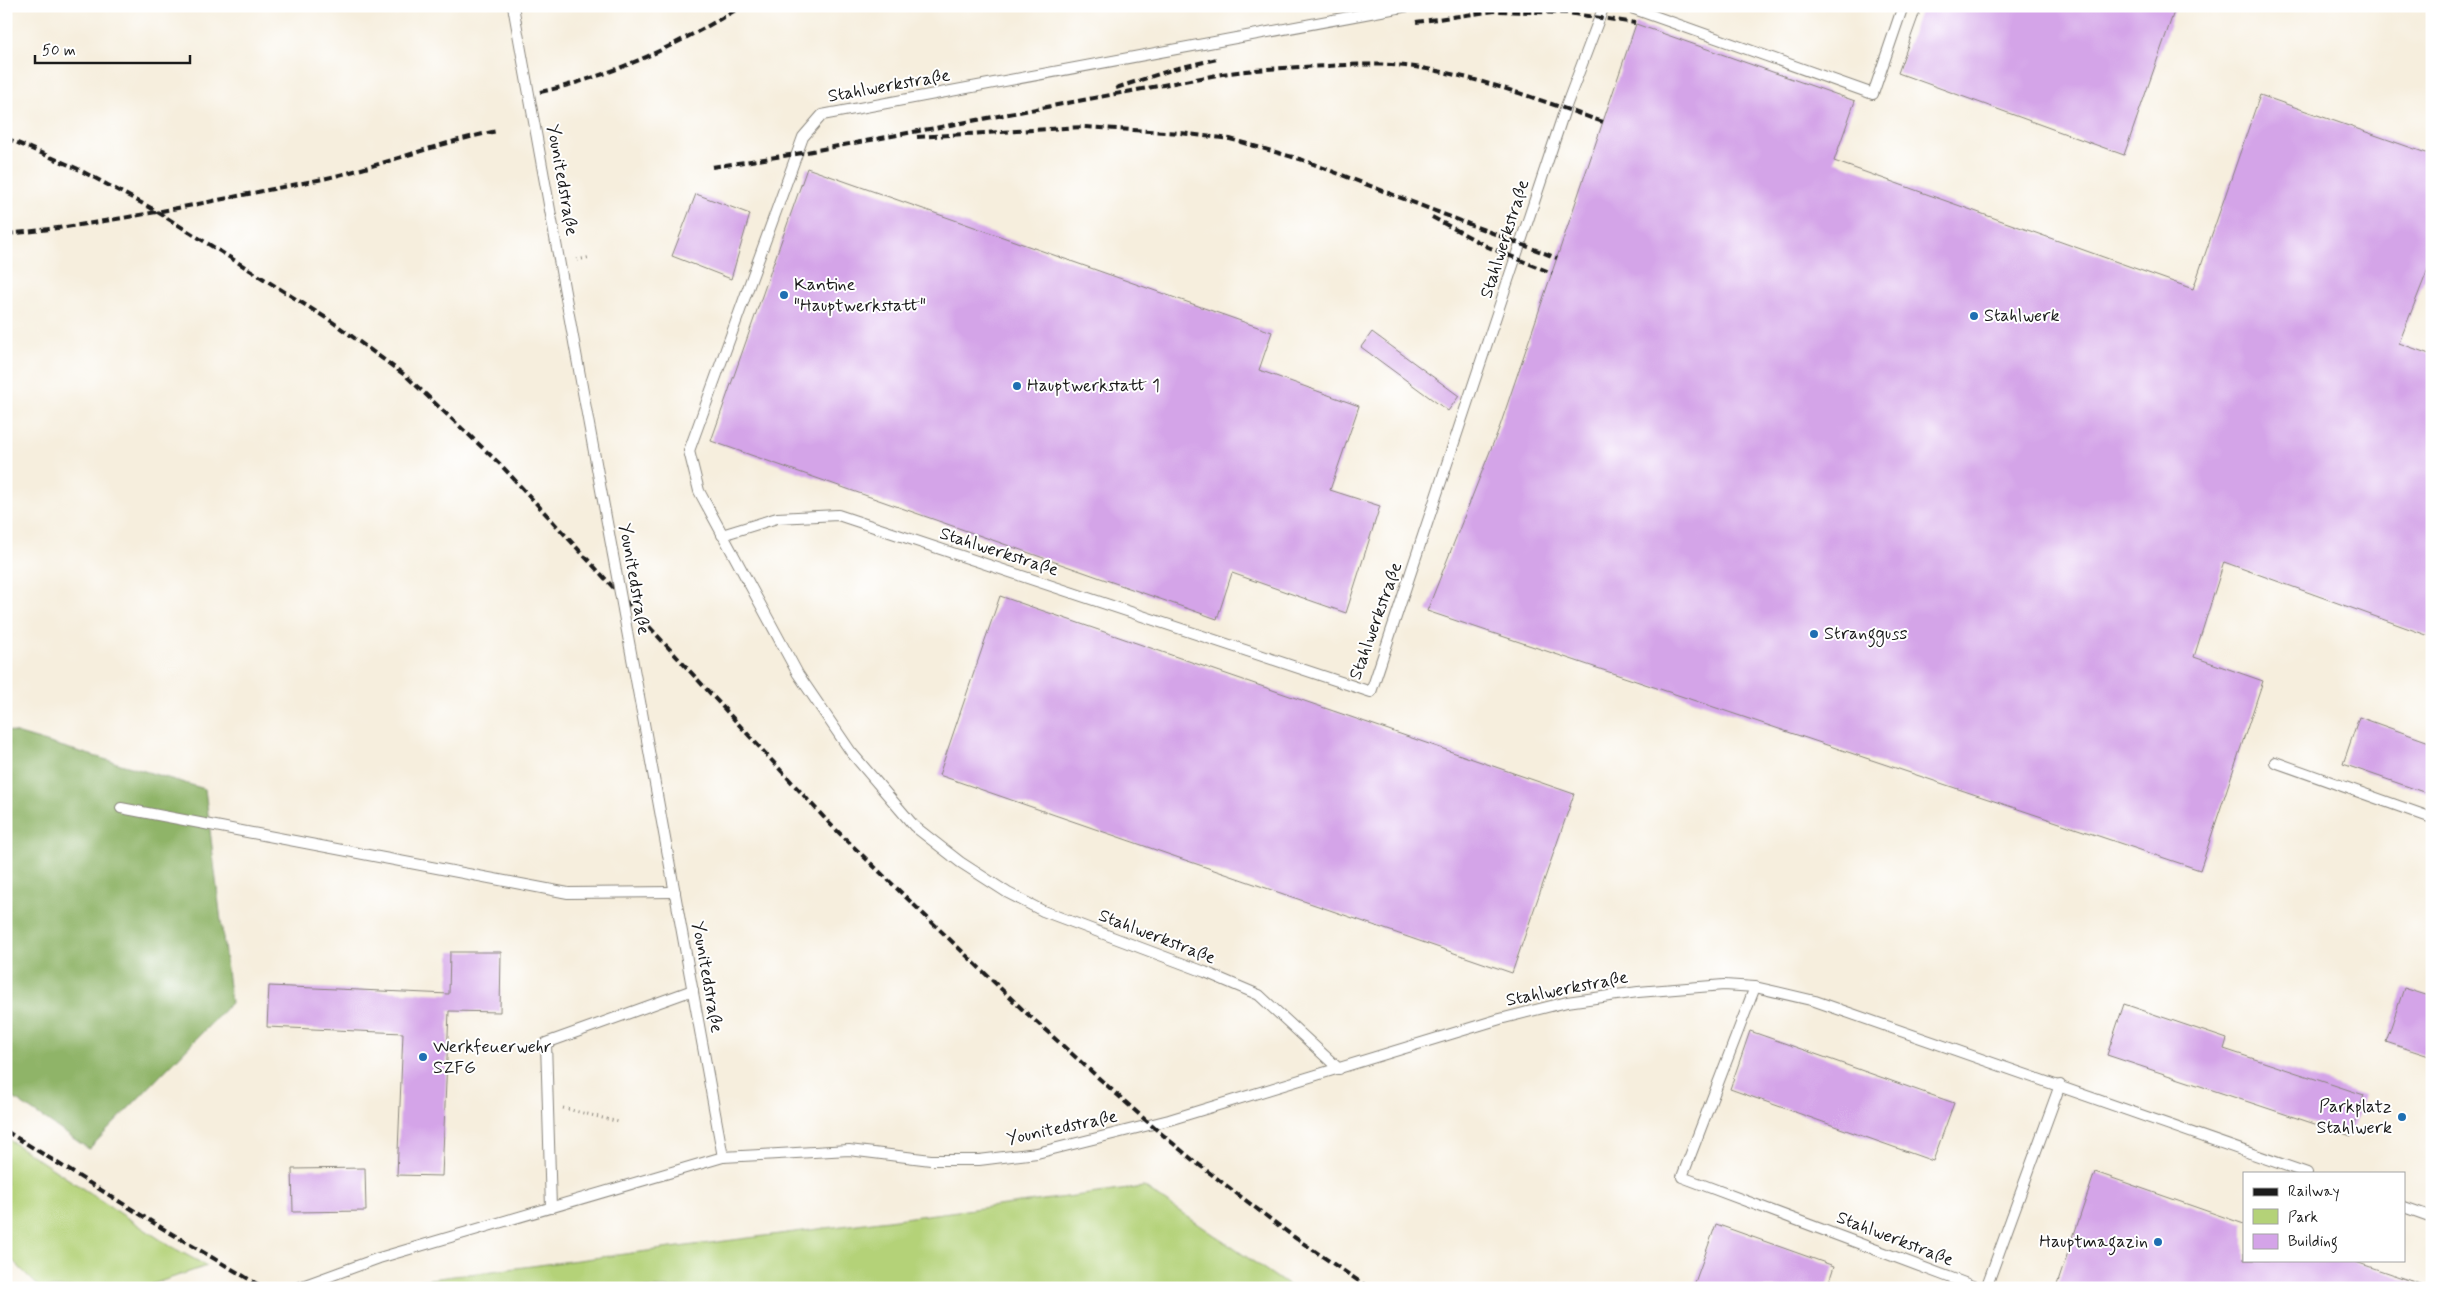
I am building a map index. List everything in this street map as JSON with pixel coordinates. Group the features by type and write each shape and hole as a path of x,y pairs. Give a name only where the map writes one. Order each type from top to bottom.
{"lane":[{"name":"Younitedstraße","path":"513,6 723,1157"},
{"name":"Stahlwerkstraße","path":"1408,6 822,115 802,137 689,451 699,492 722,535 798,674 851,752 914,826 960,862 1008,893 1043,911 1205,972 1259,995 1339,1069 1500,1019 1567,1002 1638,992 1714,986 1755,987 1815,1001 2060,1085 2304,1172"},
{"name":"Stahlwerkstraße","path":"722,535 776,518 838,515 1371,692 1565,109 1604,6"},
{"path":"1626,6 1873,94 1903,6"},
{"path":"2275,762 2432,818"},
{"path":"121,808 568,893 675,892"},
{"name":"Stahlwerkstraße","path":"1755,987 1682,1177 1978,1288"},
{"path":"551,1208 546,1043 693,990"},
{"name":"Younitedstraße","path":"297,1288 379,1258 723,1157 849,1150 930,1160 979,1160 1036,1153 1177,1118 1339,1069"},
{"path":"1986,1288 2060,1085"},
{"path":"2406,1208 2432,1217"}],"path":[{"path":"577,260 591,257"},
{"path":"548,1104 619,1122"}],"green space":[{"path":"6,730 205,789 231,1003 89,1149 6,1093"},
{"path":"6,1138 170,1246 207,1266 141,1288 40,1288 6,1254"},
{"path":"1144,1187 1292,1288 361,1288"}],"building":[{"path":"1922,6 2176,6 2124,155 1898,73"},
{"name":"Stahlwerk","path":"1636,24 1855,101 1834,161 2193,289 2260,95 2432,155 2432,259 2399,343 2432,355 2432,637 2224,562 2194,657 2263,681 2200,870 1427,611 1500,426"},
{"name":"Hauptwerkstatt 1","path":"807,168 1272,332 1259,370 1359,406 1330,490 1380,506 1346,613 1232,573 1217,619 711,441"},
{"path":"696,194 750,214 731,279 672,256"},
{"path":"1372,332 1459,396 1448,411 1361,347"},
{"path":"1000,596 1574,794 1512,973 939,775"},
{"path":"2359,717 2432,743 2432,795 2343,764"},
{"path":"450,952 501,952 500,1012 449,1011 442,1176 397,1175 403,1033 267,1027 269,986 449,994"},
{"path":"2404,988 2432,997 2432,1057 2386,1042"},
{"path":"2124,1004 2227,1039 2224,1049 2364,1095 2351,1136 2107,1055"},
{"path":"1750,1031 1954,1103 1933,1161 1730,1089"},
{"path":"365,1168 366,1211 293,1212 292,1169"},
{"name":"Hauptmagazin","path":"2095,1172 2243,1224 2243,1262 2356,1262 2423,1285 2422,1288 2056,1288"},
{"path":"1716,1224 1834,1266 1827,1288 1693,1288"}],"railway":[{"path":"540,92 593,78 644,58 670,46 742,6"},
{"path":"1416,22 1495,11 1567,13 1635,23"},
{"path":"1116,88 1174,69 1217,59"},
{"path":"712,167 796,154 1222,74 1302,67 1378,64 1427,69 1494,85 1603,122"},
{"path":"917,137 1083,127 1180,133 1230,139 1303,160 1557,258"},
{"path":"6,234 124,218 318,180 497,131"},
{"path":"6,138 76,168 151,208 331,321 406,376 501,465 830,824 1022,1009 1194,1161 1294,1237 1369,1288"},
{"path":"1432,217 1488,247 1552,273"},
{"path":"6,1131 162,1228 264,1288"}],"place":[{"name":"Kantine \"Hauptwerkstatt\"","path":"784,295"},
{"name":"Stahlwerk","path":"1974,316"},
{"name":"Hauptwerkstatt 1","path":"1017,386"},
{"name":"Strangguss","path":"1814,634"},
{"name":"Werkfeuerwehr SZFG","path":"423,1057"},
{"name":"Parkplatz Stahlwerk","path":"2402,1117"},
{"name":"Hauptmagazin","path":"2158,1242"}]}
